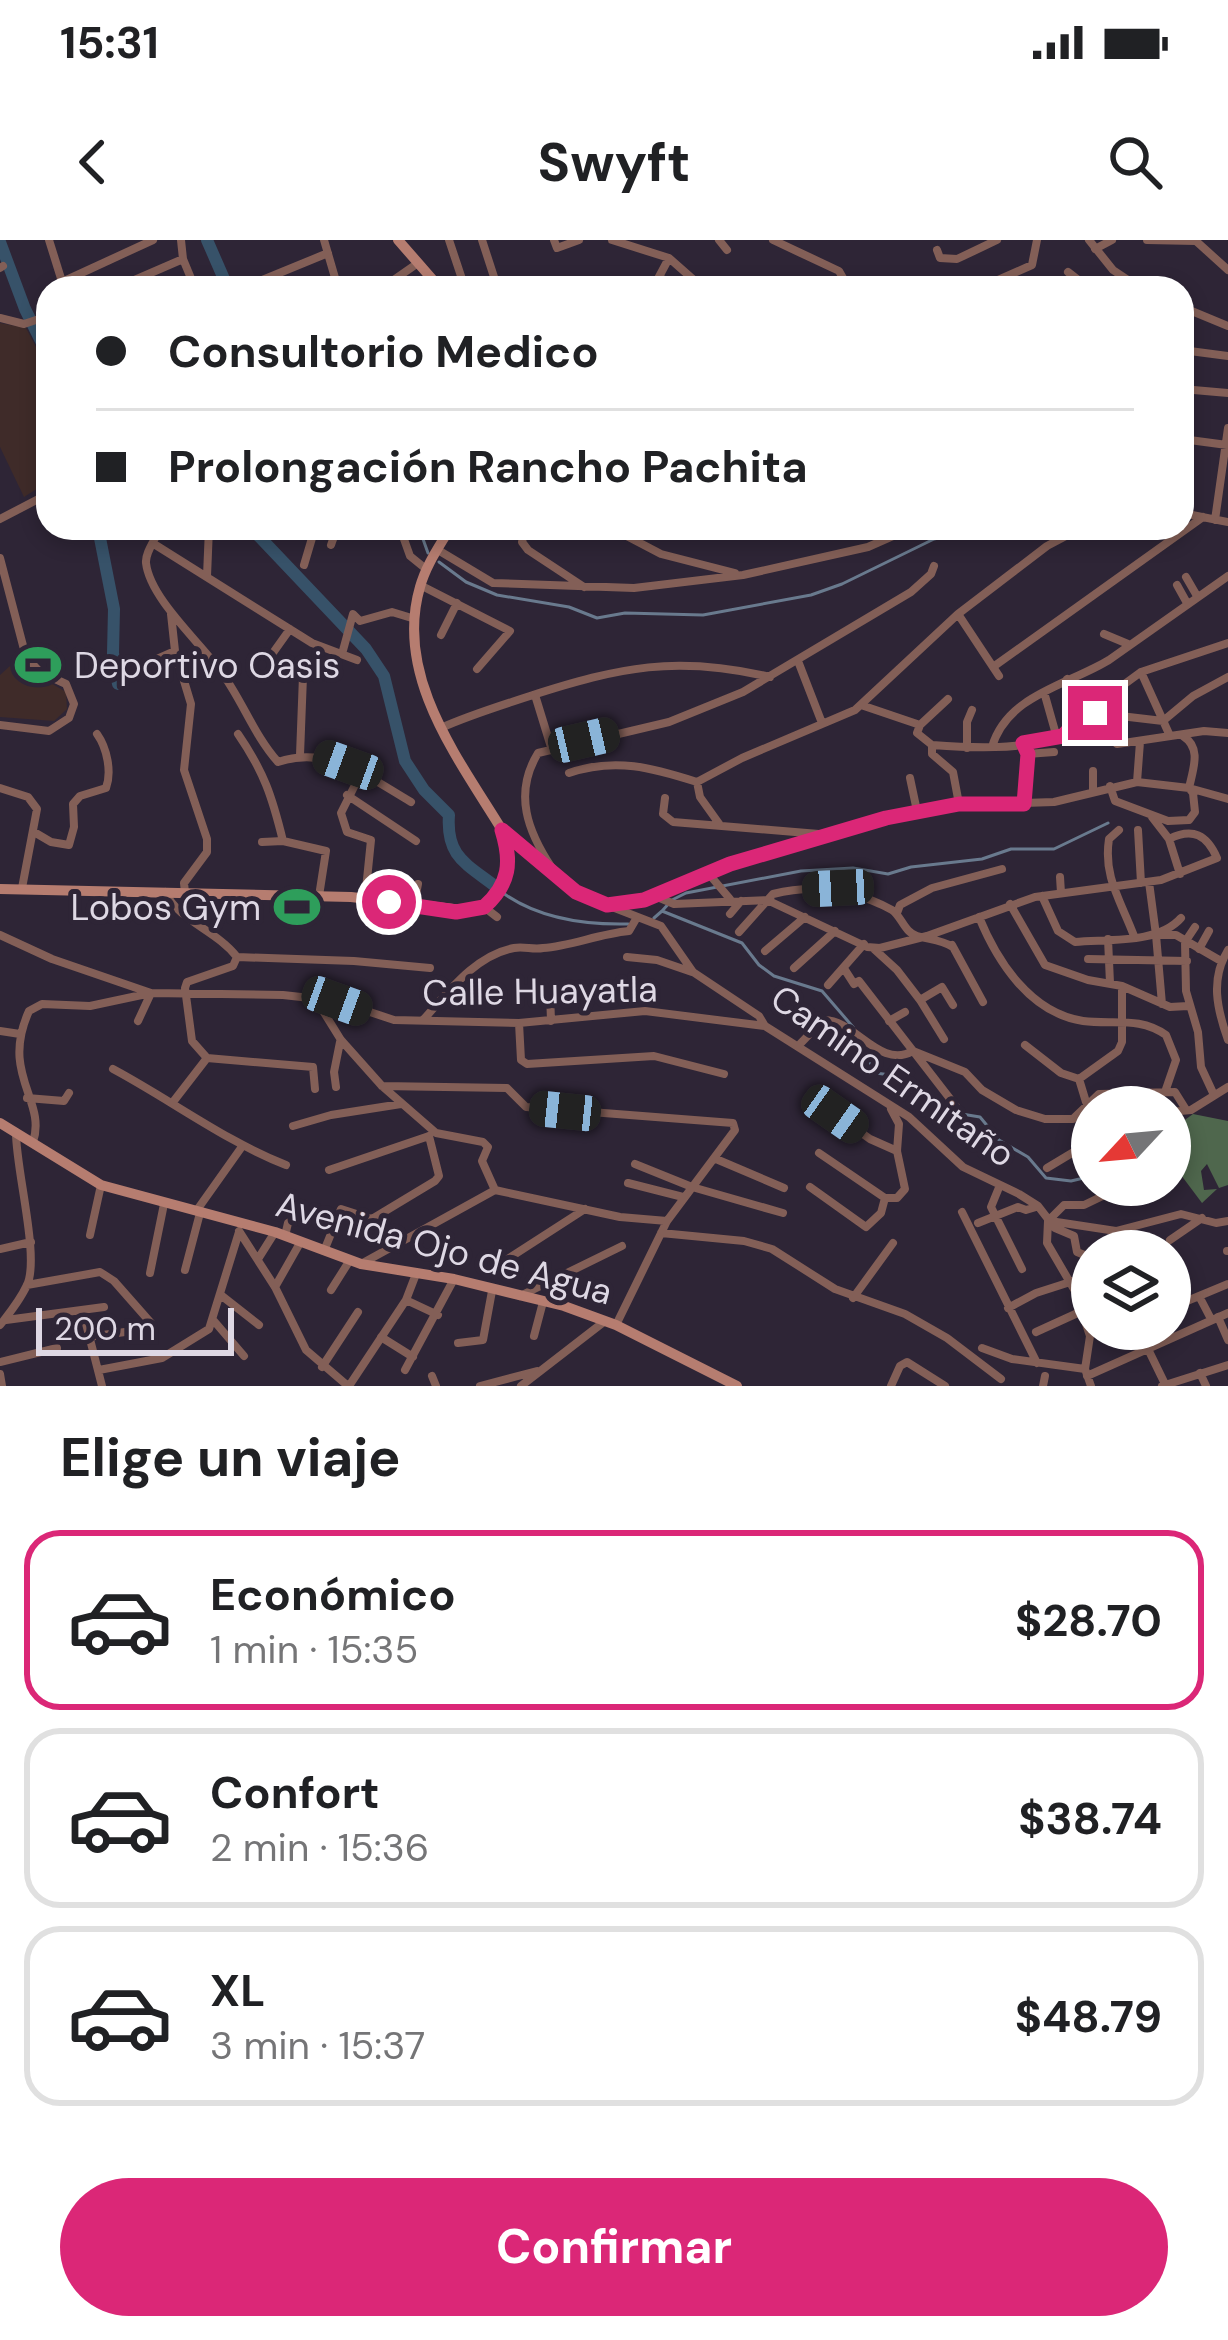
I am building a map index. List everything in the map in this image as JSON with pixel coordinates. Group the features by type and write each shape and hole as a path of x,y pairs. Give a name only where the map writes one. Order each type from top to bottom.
{"main road":[{"path":"398,240 430,276"},
{"path":"0,889 365,899 456,912 484,907 507,874 510,860 502,830 441,728 421,678 415,619 420,585 443,540"},
{"name":"Avenida Ojo de Agua","path":"0,1123 101,1185 237,1228 280,1234 356,1262 454,1279 611,1323 737,1386"}],"street":[{"path":"49,240 60,276"},
{"path":"81,276 153,240"},
{"path":"181,240 190,276"},
{"path":"324,240 334,276"},
{"path":"449,240 461,276"},
{"path":"482,240 494,276"},
{"path":"555,244 580,240"},
{"path":"612,240 669,258 689,276"},
{"path":"628,246 639,240"},
{"path":"719,240 727,250"},
{"path":"772,240 842,276"},
{"path":"938,250 940,258 957,259 997,240"},
{"path":"1007,276 1032,265 1037,240"},
{"path":"1112,240 1092,244 1122,276"},
{"path":"1147,240 1196,241 1228,270"},
{"path":"273,276 328,254"},
{"path":"660,276 669,258"},
{"path":"144,276 183,259"},
{"path":"399,276 418,262"},
{"path":"1068,272 1074,276"},
{"path":"1194,312 1228,326"},
{"path":"0,318 24,324 36,321"},
{"path":"1194,352 1228,356"},
{"path":"1194,389 1228,393"},
{"path":"1215,520 1228,428"},
{"path":"1194,441 1227,445"},
{"path":"0,519 36,500"},
{"path":"32,502 36,502"},
{"path":"1194,516 1228,522"},
{"path":"1194,524 1203,518"},
{"path":"156,540 147,567 171,613 219,669 255,733 278,762 300,755 323,756 411,802"},
{"path":"206,578 208,540"},
{"path":"304,565 311,540"},
{"path":"331,544 332,540"},
{"path":"404,540 410,556 426,569"},
{"path":"525,540 528,550 585,588"},
{"path":"636,540 661,554 743,575"},
{"path":"438,550 493,583 634,588 743,575 884,540"},
{"path":"569,773 596,765 632,764 698,782 861,705 958,614 1058,540"},
{"path":"958,614 996,672 1023,646 1172,540"},
{"path":"154,544 290,629 357,660"},
{"path":"0,558 26,657 40,672 66,684 74,704 69,718 49,731 0,725"},
{"path":"556,875 535,843 525,807 538,753 669,722 772,677 911,592 934,566"},
{"path":"992,747 1006,718 1066,678 1089,672 1228,576"},
{"path":"1186,577 1197,596"},
{"path":"420,585 510,631 477,669"},
{"path":"1177,585 1186,603"},
{"path":"441,635 457,603"},
{"path":"342,653 355,617 392,612 415,619"},
{"path":"171,613 175,651 191,704 184,770 207,839 207,852 184,883 184,892"},
{"path":"270,656 290,629"},
{"path":"1104,634 1129,644"},
{"path":"1025,748 1057,738 1141,672 1228,643"},
{"path":"157,659 175,651"},
{"path":"798,662 822,723"},
{"path":"441,728 635,666 680,664 772,677"},
{"path":"1141,672 1170,736"},
{"path":"300,755 303,676"},
{"path":"1084,714 1163,721 1193,696 1228,677"},
{"path":"1066,678 1084,714 1117,744 1227,734"},
{"path":"1044,692 1057,738"},
{"path":"535,695 551,747"},
{"path":"948,700 917,733 932,746 1054,752"},
{"path":"861,705 920,725"},
{"path":"967,748 972,710"},
{"path":"34,832 51,842 69,844 74,836 74,804 80,796 106,788 106,745 98,734"},
{"path":"238,734 264,771 283,841"},
{"path":"1110,786 1115,800 1168,821 1189,820 1195,812 1189,788 1196,755 1190,740 1182,735"},
{"path":"1137,782 1140,742"},
{"path":"932,746 932,754 953,772 959,804"},
{"path":"1024,804 1025,748"},
{"path":"1093,771 1093,790"},
{"path":"361,773 341,813 347,832 371,840 365,899"},
{"path":"910,778 917,811"},
{"path":"698,782 700,797 720,825"},
{"path":"607,905 634,903 825,834 917,811 959,804 1066,800 1137,782 1189,788 1228,799"},
{"path":"0,788 28,797 37,809 22,888"},
{"path":"347,795 416,841"},
{"path":"665,798 666,820 825,834"},
{"path":"1146,812 1169,839 1180,874"},
{"name":"Camino Ermitaño","path":"502,830 576,892 661,926 694,972 760,1016 765,1026 800,1044 909,1118 963,1167 1038,1206 1048,1221"},
{"path":"1119,830 1108,839 1110,888 1133,935"},
{"path":"1138,830 1162,1004"},
{"path":"828,985 868,946 927,936 1042,896 1145,883 1217,858 1201,835 1184,832 1169,839"},
{"path":"262,842 283,841 326,851 318,897"},
{"path":"897,913 900,905 932,888 1002,869"},
{"path":"711,872 730,900"},
{"path":"1060,877 1061,892"},
{"path":"413,906 418,884"},
{"path":"739,932 767,900 785,891 838,888 897,913 907,930 918,936 953,947"},
{"path":"165,892 173,907 218,935 237,957 430,968"},
{"path":"656,896 670,902 767,900 868,946 920,1000 944,1039"},
{"path":"1042,896 1058,931 1075,942 1176,935 1221,961"},
{"path":"730,914 742,900"},
{"path":"1010,904 1045,965 1122,986 1178,1010 1188,1006"},
{"path":"484,907 497,917"},
{"path":"979,916 1006,970 1034,996 1082,1021 1149,1024 1173,1045 1176,1060 1167,1086"},
{"path":"765,951 805,917"},
{"path":"423,1020 470,970 493,956 510,949 544,948 631,931 637,918"},
{"path":"1156,935 1181,918"},
{"path":"1195,928 1185,942 1188,1006 1198,1031 1201,1067 1214,1095"},
{"path":"944,930 983,1001"},
{"path":"794,968 835,931"},
{"path":"1199,949 1209,932"},
{"path":"0,935 52,959 151,993 138,1022"},
{"path":"1108,939 1110,983"},
{"path":"1227,1033 1216,992 1221,961 1228,950"},
{"path":"237,957 233,965 188,982 192,1041 206,1058 313,1067 315,1089"},
{"path":"627,957 657,960 694,972"},
{"path":"1088,959 1187,961"},
{"path":"844,970 854,984 859,981 958,1108"},
{"path":"1079,1079 1118,1051 1122,986"},
{"path":"920,1000 942,987 953,1005"},
{"path":"550,992 551,1021"},
{"name":"Calle Huayatla","path":"20,1034 34,1006 90,1006 151,993 315,998 394,1020 519,1023 644,1011 765,1026"},
{"path":"315,998 341,1040 432,1135 439,1176 372,1219 341,1209 324,1251"},
{"path":"889,1021 905,1012"},
{"path":"800,1044 823,1020 832,1020 890,1054 913,1051"},
{"path":"519,1023 519,1051 527,1064 654,1056 724,1074"},
{"path":"0,1031 20,1034 17,1062 36,1119 33,1142"},
{"path":"336,1088 334,1072 341,1040"},
{"path":"1025,1045 1061,1073 1079,1079"},
{"path":"913,1051 965,1072 998,1101 1045,1119 1071,1119"},
{"path":"173,1102 206,1058"},
{"path":"113,1069 242,1148 286,1165"},
{"path":"1079,1079 1081,1086"},
{"path":"382,1086 507,1088 526,1107 733,1123 735,1130 667,1221 611,1323 521,1386"},
{"path":"1191,1110 1228,1087"},
{"path":"27,1098 64,1101 69,1093"},
{"path":"293,1126 331,1114 402,1104"},
{"path":"819,1154 885,1198 896,1198 905,1189 897,1151 899,1124 890,1108"},
{"path":"835,1114 897,1151"},
{"path":"4,1317 28,1286 31,1242 16,1163 16,1132"},
{"path":"328,1170 432,1135 483,1142 488,1147 482,1161 496,1190"},
{"path":"185,1270 198,1213 242,1148"},
{"path":"1047,1168 1071,1155"},
{"path":"716,1160 784,1188"},
{"path":"635,1164 692,1187 783,1213"},
{"path":"628,1183 683,1198"},
{"path":"90,1235 101,1185"},
{"path":"1000,1185 991,1207 1022,1269"},
{"path":"811,1187 866,1227 881,1213 885,1198"},
{"path":"331,1290 356,1262 496,1190 620,1217 667,1221"},
{"path":"150,1273 164,1204"},
{"path":"1071,1205 1064,1205 1048,1221 1047,1243 1071,1285"},
{"path":"978,1223 1018,1207 1038,1206"},
{"path":"503,1262 586,1208"},
{"path":"258,1259 288,1223 307,1212"},
{"path":"962,1212 1037,1363"},
{"path":"1048,1221 1116,1231 1180,1214 1216,1223 1228,1221"},
{"path":"1184,1230 1203,1217"},
{"path":"1048,1221 1071,1234"},
{"path":"237,1228 275,1287 306,1350 349,1386 406,1300 416,1274"},
{"path":"98,1370 162,1358 209,1329 222,1296 237,1228"},
{"path":"661,1233 744,1241 772,1249 853,1298 904,1314 976,1356 1003,1383"},
{"path":"0,1249 31,1242"},
{"path":"275,1287 300,1243"},
{"path":"853,1298 893,1243"},
{"path":"519,1297 622,1246"},
{"path":"28,1286 89,1272 108,1275 151,1323 147,1329 88,1337"},
{"path":"405,1370 454,1279"},
{"path":"1008,1308 1069,1280"},
{"path":"1191,1299 1228,1284"},
{"path":"458,1343 483,1340 492,1291"},
{"path":"222,1296 259,1325"},
{"path":"1199,1296 1219,1316 1228,1340"},
{"path":"406,1300 438,1316"},
{"path":"534,1336 543,1302"},
{"path":"4,1317 83,1312 104,1306"},
{"path":"83,1312 102,1386"},
{"path":"322,1366 358,1312"},
{"path":"1036,1332 1071,1316"},
{"path":"1191,1328 1219,1316"},
{"path":"214,1321 244,1356"},
{"path":"381,1337 413,1357"},
{"path":"0,1362 57,1348"},
{"path":"1003,1383 986,1349 1086,1372 1140,1350"},
{"path":"1090,1350 1086,1372 1091,1386"},
{"path":"1148,1350 1165,1386 1228,1365"},
{"path":"891,1386 900,1366 907,1362 939,1384"},
{"path":"480,1386 538,1371"},
{"path":"1200,1373 1206,1386"},
{"path":"0,1374 2,1386"}],"shaded area":[{"path":"0,323 26,328 36,347 36,489 24,497 0,447"},
{"path":"20,657 27,669 66,692 67,709 54,721 0,717 0,675"}],"green space":[{"path":"1191,1115 1228,1121 1228,1185 1219,1188 1207,1164 1201,1171 1204,1190 1217,1189 1202,1203 1191,1188"}],"waterway":[{"path":"207,240 223,276"},
{"path":"0,242 36,331"},
{"path":"100,540 114,609 118,684"},
{"path":"262,540 366,649 384,676 405,761 449,815 454,849 495,886"},
{"path":"423,540 428,553"},
{"path":"439,562 466,582 497,595 569,607 597,618 625,613 703,615 811,595 932,540"},
{"path":"662,911 686,893 801,871 853,868 888,874 982,859 1011,849 1054,849 1108,823"},
{"path":"503,893 531,909 562,918 628,924"},
{"path":"654,918 662,911 742,943 774,976 822,991 853,1027"},
{"path":"855,1036 876,1073 897,1076 931,1109 980,1117 999,1140 1028,1157 1046,1178 1071,1181"}],"place":[{"name":"Deportivo Oasis","path":"38,665"},
{"name":"Lobos Gym","path":"297,907"}],"route":[{"path":"389,902 456,912 484,907 499,892 507,874 510,860 502,830 576,892 607,905 644,900 730,864 886,818 959,804 1024,804 1028,754 1023,743 1063,736 1084,714 1095,713"}]}
